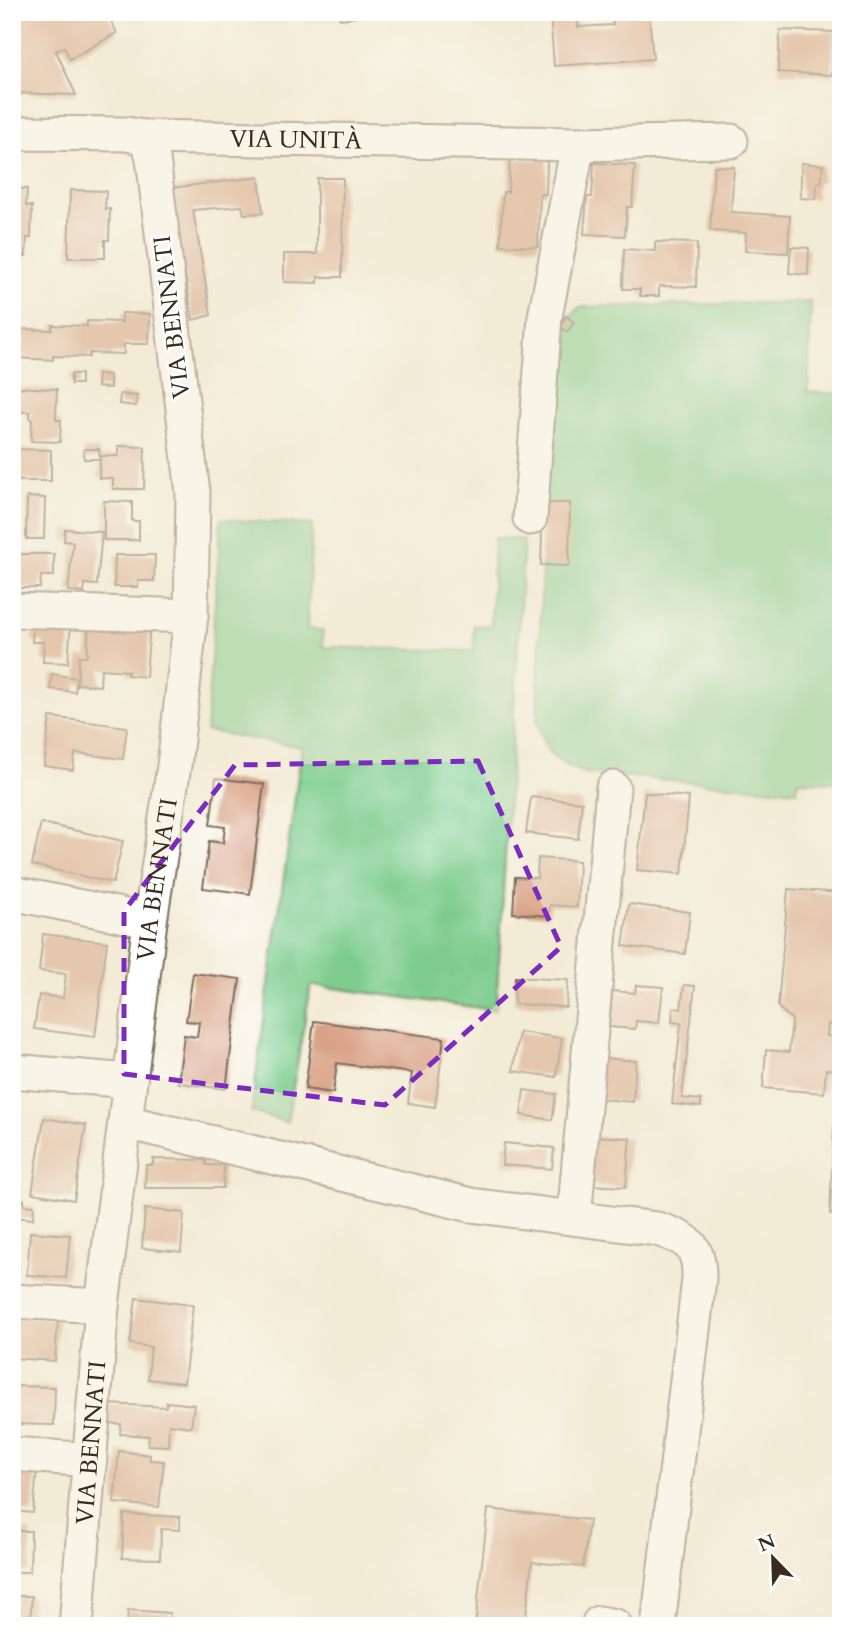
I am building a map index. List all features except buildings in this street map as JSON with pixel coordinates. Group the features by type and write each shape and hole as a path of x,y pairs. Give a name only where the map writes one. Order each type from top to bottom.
{"street":[{"name":"VIA UNITÀ","path":"12,133 578,144 732,141"},
{"name":"VIA BENNATI","path":"76,1626 102,1306 150,921 174,766 191,616 193,493 153,158 149,144 143,137"},
{"path":"530,518 544,317 578,144"},
{"path":"12,610 191,616"},
{"path":"574,1218 613,788"},
{"path":"12,893 150,921"},
{"path":"12,1070 129,1081"},
{"path":"126,1122 471,1205 657,1229 690,1242 699,1260 658,1626"},
{"path":"12,1301 102,1306"},
{"path":"12,1454 90,1460"}],"highlighted area":[{"path":"478,761 561,947 385,1105 124,1074 124,911 235,765"}],"green space":[{"path":"811,302 808,392 841,394 841,782 797,781 797,791 585,773 565,765 546,747 537,718 550,338 560,327 566,331 569,318 579,307"},
{"path":"221,519 312,525 307,629 323,630 323,647 474,651 474,626 491,625 494,538 524,540 496,1010 311,985 287,1122 251,1112 302,747 206,731"}]}
